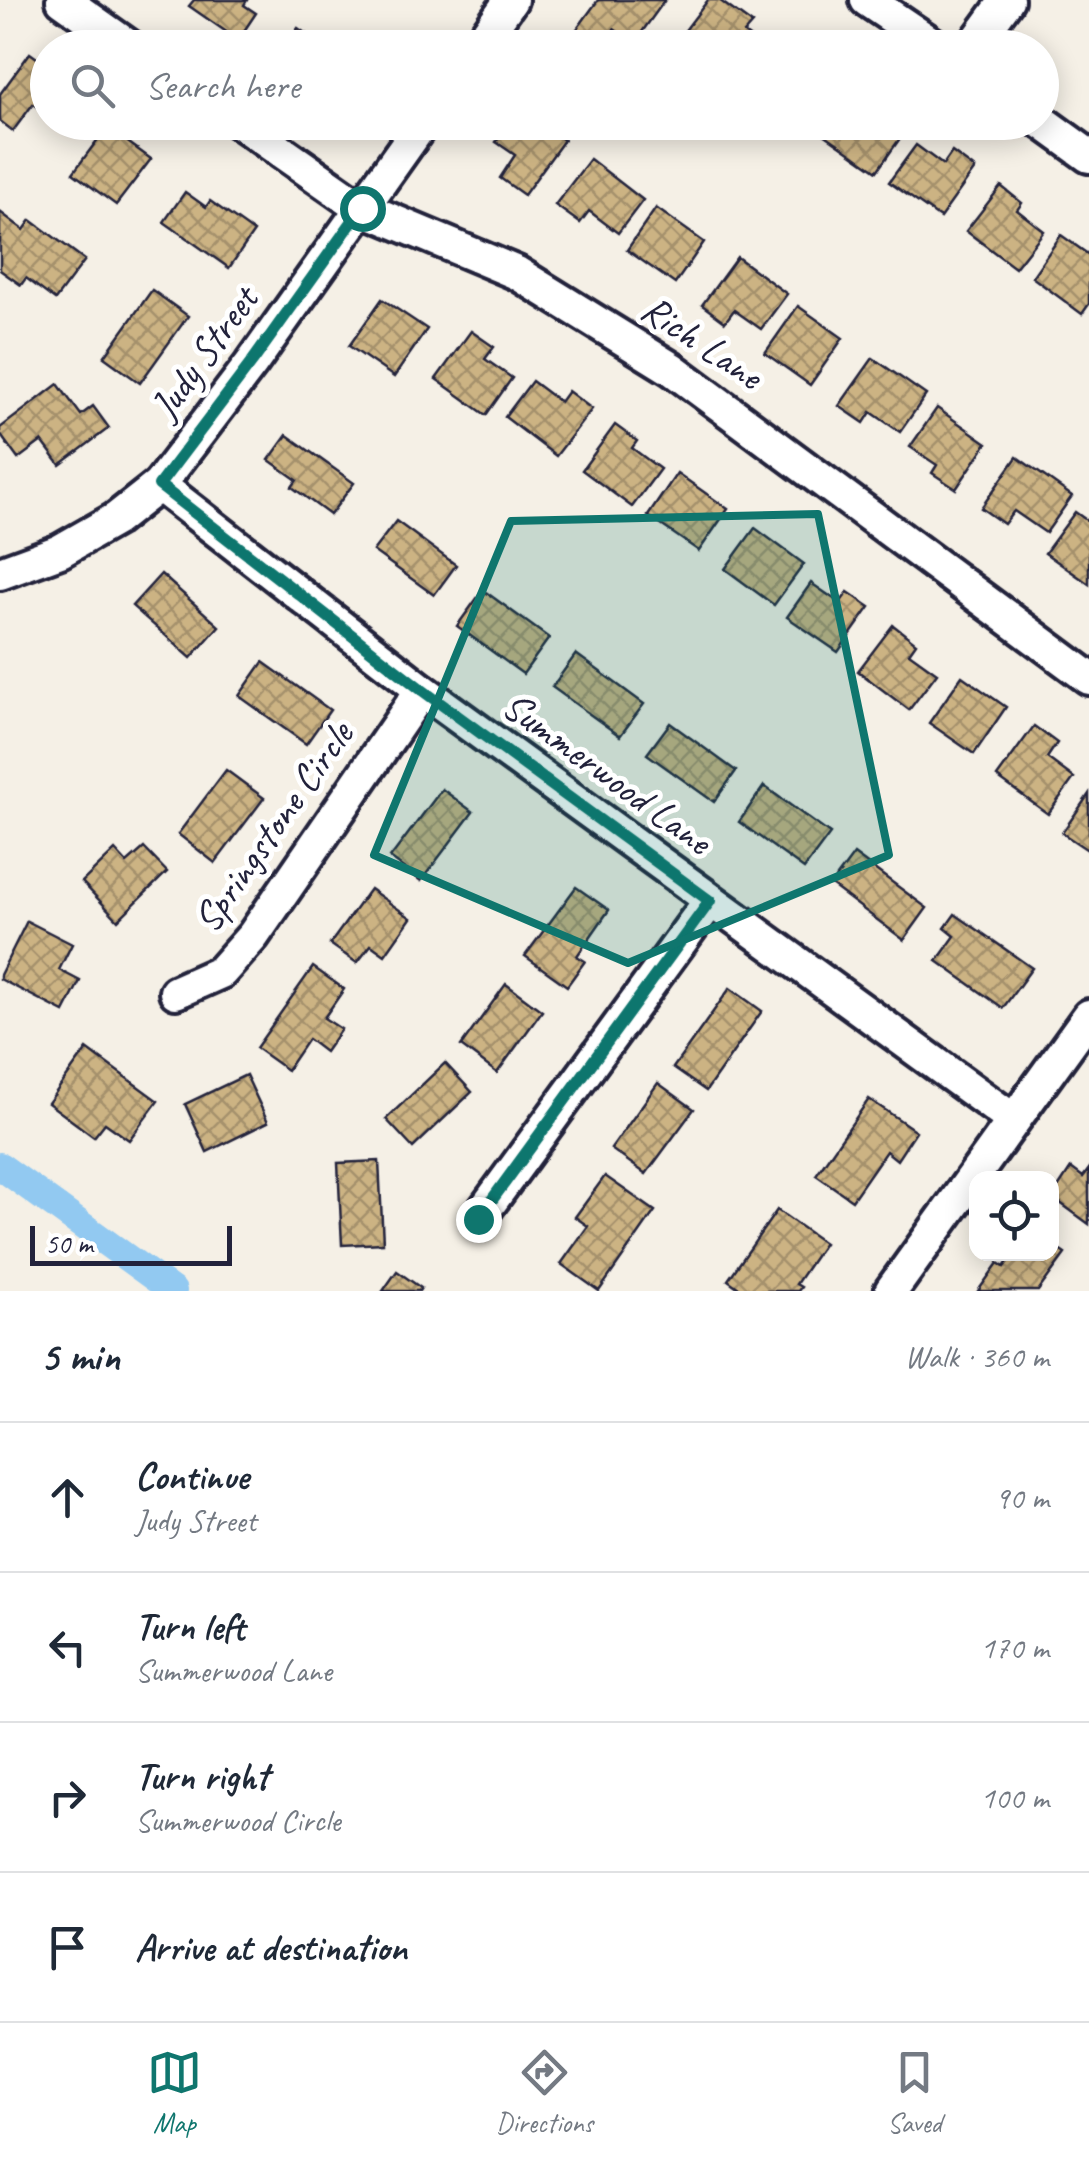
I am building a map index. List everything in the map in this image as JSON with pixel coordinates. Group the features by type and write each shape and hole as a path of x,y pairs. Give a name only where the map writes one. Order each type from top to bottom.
{"street":[{"path":"64,0 106,30"},
{"path":"490,30 511,0"},
{"path":"868,0 912,30"},
{"path":"985,30 1007,0"},
{"path":"1059,134 1089,156"},
{"name":"Rich Lane","path":"264,140 362,208 517,273 672,369 1089,678"},
{"name":"Judy Street","path":"0,573 60,551 116,519 159,485 411,140"},
{"name":"Summerwood Lane","path":"159,485 422,690 1013,1120"},
{"name":"Springstone Circle","path":"176,992 222,972 253,936 422,690"},
{"path":"478,1219 710,901"},
{"path":"891,1291 1089,1016"}],"highlighted area":[{"path":"818,514 889,855 628,963 374,855 511,521"}],"building":[{"path":"194,0 247,0 244,5 256,13 245,30 224,30 189,6"},
{"path":"598,0 665,0 643,30 577,29"},
{"path":"708,0 719,0 752,24 747,30 685,30"},
{"path":"30,53 30,108 13,131 0,121 0,94"},
{"path":"97,140 125,140 151,159 116,205 73,173"},
{"path":"564,140 524,195 500,178 515,155 496,142"},
{"path":"833,140 899,140 877,171"},
{"path":"916,145 943,165 952,152 975,169 940,218 889,182"},
{"path":"590,159 643,200 618,233 589,211 580,223 555,205"},
{"path":"1001,186 1022,203 1017,210 1044,231 1015,268 966,231"},
{"path":"185,192 206,207 210,201 254,232 229,268 164,222"},
{"path":"656,208 704,242 675,284 627,250"},
{"path":"0,212 24,230 31,220 85,260 55,300 26,278 21,285 0,270"},
{"path":"1061,235 1089,255 1089,304 1082,314 1032,277"},
{"path":"737,257 787,294 761,329 734,310 725,322 702,305"},
{"path":"152,290 188,316 140,383 104,357"},
{"path":"382,299 427,329 394,377 349,346"},
{"path":"798,306 843,338 810,385 765,353"},
{"path":"471,331 494,347 485,359 512,378 486,415 436,379"},
{"path":"873,358 926,395 900,432 871,412 864,423 839,406"},
{"path":"532,381 560,402 568,391 592,409 556,456 505,417"},
{"path":"58,384 81,415 93,406 109,428 60,465 42,441 18,459 0,434 0,428"},
{"path":"937,408 987,443 956,489 932,473 937,465 910,447"},
{"path":"615,425 637,441 632,448 660,469 632,507 582,470"},
{"path":"287,435 354,483 330,515 292,487 297,480 269,460"},
{"path":"1017,457 1072,496 1046,533 1014,511 1004,524 981,508"},
{"path":"677,473 728,509 699,551 648,516"},
{"path":"1075,512 1089,522 1089,584 1045,553"},
{"path":"396,521 456,565 434,595 373,551"},
{"path":"755,528 804,564 774,605 725,569"},
{"path":"161,574 219,626 191,658 132,606"},
{"path":"811,583 840,603 848,592 870,607 838,652 787,617"},
{"path":"483,590 549,638 523,674 457,626"},
{"path":"893,625 916,643 909,653 937,673 909,710 858,671"},
{"path":"576,654 644,704 620,736 552,687"},
{"path":"263,662 330,710 306,744 239,696"},
{"path":"962,676 1006,707 974,754 929,723"},
{"path":"670,723 736,771 714,802 647,754"},
{"path":"1034,726 1057,743 1047,758 1074,778 1048,814 997,777"},
{"path":"226,770 264,798 215,863 178,834"},
{"path":"764,786 830,834 804,869 739,822"},
{"path":"442,789 473,812 421,881 390,858"},
{"path":"1089,794 1089,851 1062,833"},
{"path":"144,848 167,872 118,920 82,882 115,850 127,863"},
{"path":"854,854 927,908 904,940 831,885"},
{"path":"576,887 609,910 577,956 585,961 567,986 525,956"},
{"path":"370,889 411,918 385,955 371,945 357,963 330,944"},
{"path":"955,914 1032,968 1003,1008 937,961 955,936 945,928"},
{"path":"27,921 72,944 59,970 80,981 64,1012 0,979"},
{"path":"313,967 344,989 324,1018 341,1029 325,1052 308,1039 287,1070 256,1048"},
{"path":"506,984 542,1011 497,1073 461,1046"},
{"path":"730,988 762,1011 706,1091 673,1068"},
{"path":"87,1049 158,1101 129,1140 105,1123 94,1137 48,1103"},
{"path":"445,1063 472,1092 413,1148 386,1119"},
{"path":"246,1075 268,1122 207,1152 185,1104"},
{"path":"658,1083 694,1109 646,1174 611,1149"},
{"path":"869,1099 916,1131 897,1160 886,1151 852,1200 816,1175"},
{"path":"379,1161 383,1243 342,1245 338,1163"},
{"path":"1071,1168 1083,1177 1089,1169 1089,1224 1059,1202 1059,1186"},
{"path":"605,1176 655,1211 599,1291 561,1264 588,1226 575,1217"},
{"path":"777,1210 824,1243 796,1284 801,1287 798,1291 743,1291 728,1280"},
{"path":"1059,1250 1065,1254 1038,1291 978,1291 998,1263 1004,1267 1009,1261 1059,1261"},
{"path":"397,1271 421,1288 419,1291 383,1291"}],"waterway":[{"path":"0,1166 173,1291"}],"route":[{"path":"362,208 159,485 422,690 710,901 478,1219"}]}
